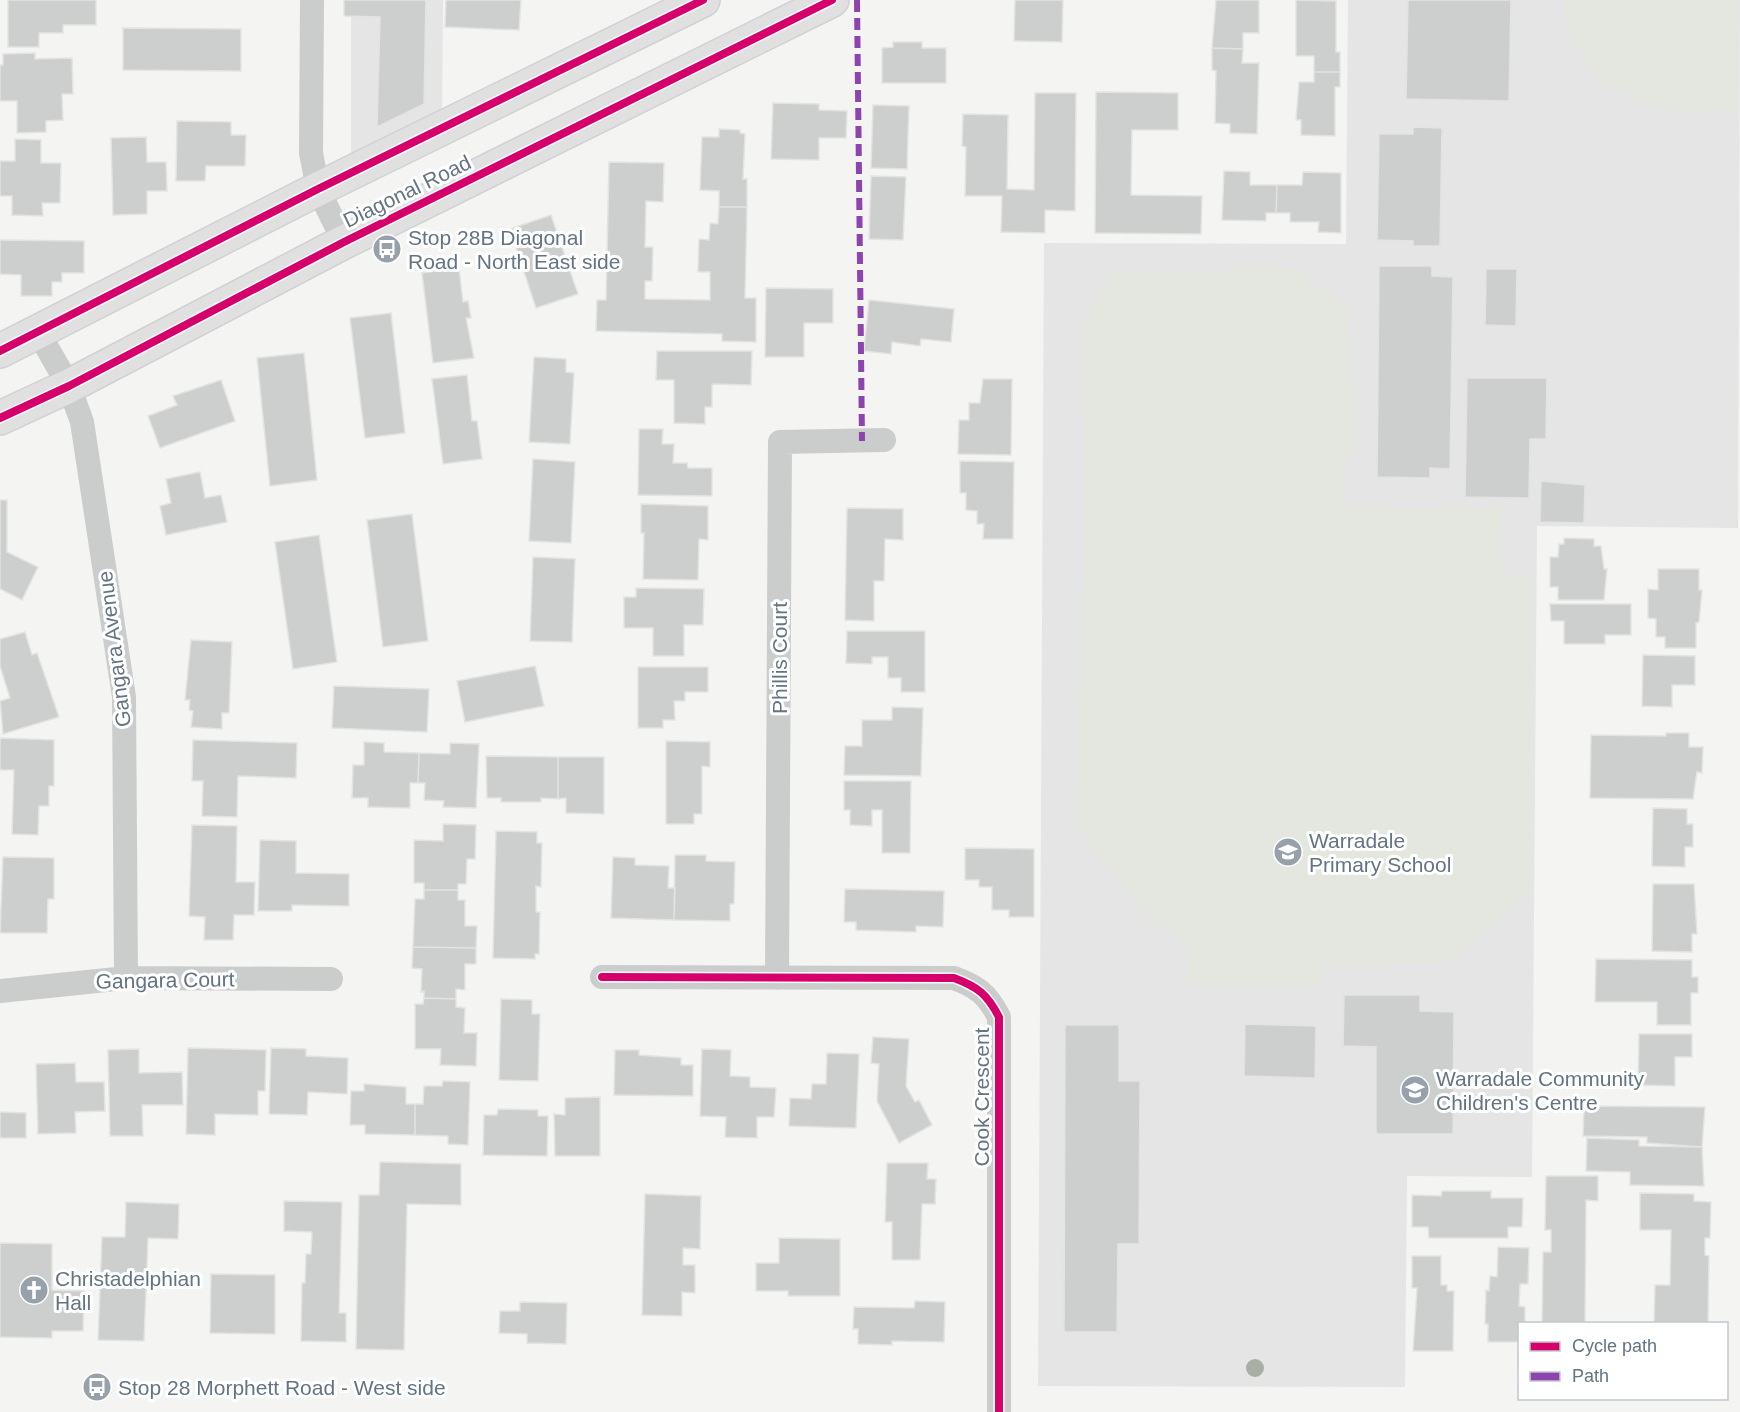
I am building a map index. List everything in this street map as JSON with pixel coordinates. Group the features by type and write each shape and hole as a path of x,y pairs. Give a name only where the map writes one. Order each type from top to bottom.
{"main road":[{"name":"Diagonal Road","path":"0,351 318,189 704,0"},
{"name":"Diagonal Road","path":"0,418 69,386 344,242 832,0"}],"street":[{"path":"312,0 311,153 318,189 344,242"},
{"name":"Gangara Avenue","path":"38,332 69,386 82,422 124,697 126,978"},
{"name":"Phillis Court","path":"777,978 780,442 884,440"},
{"name":"Cook Crescent","path":"602,977 954,978 973,985 989,999 999,1017 999,1412"},
{"name":"Gangara Court","path":"0,991 126,978 332,980"}],"shaded area":[{"path":"351,0 443,0 442,112 351,157"},
{"name":"Warradale Primary School","path":"1348,0 1740,0 1738,528 1537,526 1532,1177 1407,1176 1405,1387 1038,1386 1044,243 1346,244"},
{"path":"1562,0 1737,0 1738,109 1660,111 1600,80 1582,54 1566,19"},
{"path":"1296,268 1347,309 1355,452 1344,459 1345,509 1499,507 1502,564 1507,576 1529,579 1529,892 1447,964 1324,963 1322,985 1189,985 1187,948 1173,930 1152,923 1079,827 1086,320 1113,273"}],"building":[{"path":"8,0 96,0 96,25 63,25 63,33 39,33 39,47 8,47"},
{"path":"344,0 426,0 424,104 377,127 380,17 344,16"},
{"path":"446,0 521,0 519,30 445,27"},
{"path":"1015,0 1063,0 1062,42 1014,41"},
{"path":"1216,0 1259,0 1259,33 1243,33 1243,49 1212,48"},
{"path":"1296,0 1336,1 1336,52 1340,52 1340,72 1314,72 1314,56 1296,56"},
{"path":"1408,0 1511,0 1509,101 1406,99"},
{"path":"123,28 241,29 241,71 123,70"},
{"path":"893,42 922,42 922,48 946,48 946,83 882,83 882,48 893,47"},
{"path":"1212,48 1243,49 1242,63 1259,63 1257,134 1230,133 1230,124 1215,123 1216,71 1212,70"},
{"path":"35,53 35,59 72,58 73,94 62,94 63,120 46,121 46,132 17,133 17,101 0,101 0,65 3,65 3,54"},
{"path":"1314,72 1340,72 1340,87 1335,87 1335,136 1301,135 1301,120 1296,120 1299,82 1314,82"},
{"path":"1096,92 1178,93 1178,130 1132,130 1131,195 1202,196 1201,234 1095,233"},
{"path":"1035,93 1076,93 1075,211 1045,210 1045,233 1001,232 1002,196 965,196 966,147 962,146 963,114 1008,115 1007,189 1034,190"},
{"path":"773,103 819,104 819,110 847,111 846,138 819,138 819,160 771,159"},
{"path":"873,105 909,106 907,169 871,168"},
{"path":"177,121 231,122 231,135 246,135 245,166 206,166 205,181 176,181"},
{"path":"1413,127 1442,128 1440,246 1413,246 1413,241 1377,240 1379,134 1413,134"},
{"path":"719,129 740,130 740,133 745,134 743,179 747,179 747,207 719,207 719,191 700,190 702,137 719,137"},
{"path":"146,137 147,162 166,162 167,191 147,191 147,214 113,215 111,138"},
{"path":"15,139 41,140 41,163 61,163 60,203 42,203 43,216 12,215 12,196 0,196 0,161 15,161"},
{"path":"609,162 664,163 663,202 646,201 645,247 653,247 652,281 645,281 645,299 710,300 710,272 698,272 699,239 709,240 710,223 718,224 719,207 747,207 745,298 756,298 756,342 722,341 722,334 596,331 597,300 606,300"},
{"path":"1224,171 1250,172 1250,185 1277,185 1276,213 1266,213 1266,221 1222,220"},
{"path":"1303,172 1341,173 1341,233 1318,232 1319,222 1290,222 1290,213 1276,213 1277,185 1302,185"},
{"path":"871,176 906,177 903,240 869,239"},
{"path":"551,215 578,294 536,308 510,229"},
{"path":"0,240 84,241 84,273 62,273 62,282 52,282 52,296 21,296 21,275 0,274"},
{"path":"1379,266 1432,266 1432,276 1453,277 1450,469 1430,468 1430,478 1377,477"},
{"path":"459,268 463,302 468,301 471,318 466,318 474,358 433,363 422,273"},
{"path":"1486,269 1517,269 1516,326 1485,325"},
{"path":"766,288 833,289 833,323 804,323 804,357 765,357"},
{"path":"869,300 954,309 951,342 921,339 920,346 892,342 891,354 864,351"},
{"path":"391,313 405,433 365,438 350,318"},
{"path":"657,351 752,351 751,385 712,384 712,407 705,407 705,424 674,423 674,380 656,380"},
{"path":"304,353 317,480 270,486 257,358"},
{"path":"534,357 566,359 566,372 574,373 570,444 529,442"},
{"path":"467,375 472,421 477,421 482,459 443,464 432,379"},
{"path":"1467,378 1547,378 1546,439 1530,439 1529,498 1465,497"},
{"path":"983,379 1012,379 1011,455 958,454 959,420 969,420 969,403 980,403"},
{"path":"221,380 235,421 160,448 148,416 177,405 173,396"},
{"path":"639,429 663,429 662,444 674,444 673,463 687,463 688,468 712,468 712,496 638,495"},
{"path":"533,459 575,462 571,543 529,541"},
{"path":"960,461 1014,462 1013,539 983,539 984,524 977,524 977,511 966,510 966,493 960,493"},
{"path":"200,472 205,498 221,495 227,522 166,535 160,506 171,503 166,479"},
{"path":"1541,481 1585,485 1584,523 1540,522"},
{"path":"0,500 7,500 7,552 38,567 22,600 0,589"},
{"path":"641,504 708,506 708,540 699,539 698,580 643,579 644,533 641,533"},
{"path":"847,508 903,509 903,540 885,539 884,581 874,581 874,621 845,620"},
{"path":"412,514 428,641 383,647 367,520"},
{"path":"319,535 337,662 293,669 275,542"},
{"path":"1564,538 1594,539 1594,546 1601,546 1604,569 1607,569 1604,600 1558,600 1558,587 1550,587 1550,557 1558,557 1559,544 1564,544"},
{"path":"533,557 575,559 572,642 530,641"},
{"path":"1658,569 1699,569 1699,590 1702,590 1699,622 1696,623 1696,648 1665,648 1665,637 1656,637 1656,619 1648,618 1648,589 1658,590"},
{"path":"636,588 704,589 703,625 684,625 684,656 653,656 653,628 624,628 624,597 636,597"},
{"path":"1550,604 1631,604 1631,635 1605,635 1605,644 1564,644 1564,621 1551,621"},
{"path":"847,631 925,631 925,692 901,692 901,678 888,678 888,657 872,657 872,664 846,663"},
{"path":"25,632 32,655 37,653 59,717 3,734 0,701 10,698 0,666 0,639"},
{"path":"191,640 232,642 229,713 222,713 222,729 191,727 193,711 189,710 190,700 185,700"},
{"path":"1643,655 1695,656 1695,685 1672,685 1672,707 1642,706"},
{"path":"535,666 544,706 465,722 457,681"},
{"path":"638,667 708,667 708,692 685,692 685,701 674,701 675,720 663,720 663,728 638,728"},
{"path":"334,686 429,689 427,732 332,728"},
{"path":"892,707 923,708 921,776 844,775 845,746 862,746 862,720 892,720"},
{"path":"1666,733 1689,733 1689,747 1703,747 1702,773 1697,772 1693,799 1590,798 1591,735 1666,736"},
{"path":"0,738 54,740 54,786 49,786 49,806 39,806 38,835 12,834 14,770 0,770"},
{"path":"193,740 297,743 296,778 238,776 237,817 202,816 203,781 192,781"},
{"path":"666,741 710,742 710,767 702,766 702,814 694,814 694,824 666,824"},
{"path":"364,742 384,743 384,752 419,753 418,783 410,783 410,808 368,807 368,798 352,798 353,765 364,765"},
{"path":"450,743 479,744 476,808 443,807 444,801 424,800 425,783 418,783 419,753 450,754"},
{"path":"486,756 558,757 558,799 541,798 541,802 501,802 501,798 487,798"},
{"path":"558,757 604,757 604,814 566,813 566,798 558,799"},
{"path":"844,781 911,781 910,853 882,853 882,810 872,810 872,826 850,825 850,810 844,810"},
{"path":"1653,808 1687,809 1687,824 1693,824 1693,847 1685,847 1685,867 1652,866"},
{"path":"443,824 476,825 475,859 467,859 466,884 458,884 458,890 424,890 424,883 414,883 414,840 443,841"},
{"path":"192,825 237,826 236,882 255,882 254,915 234,915 233,940 204,940 205,917 189,916"},
{"path":"496,831 537,832 537,843 542,843 541,887 536,886 536,912 540,912 539,954 535,954 535,959 493,958"},
{"path":"260,840 296,841 296,873 349,874 349,906 292,905 292,911 258,911"},
{"path":"965,848 1034,849 1034,917 1009,917 1009,910 992,910 992,887 979,887 979,880 965,880"},
{"path":"675,855 706,855 706,861 735,862 734,904 730,904 730,921 674,920"},
{"path":"3,857 54,858 54,899 48,899 47,933 0,933"},
{"path":"613,857 635,858 635,865 669,866 668,888 675,888 674,920 611,918"},
{"path":"1653,884 1694,884 1697,934 1692,934 1692,952 1652,951"},
{"path":"845,889 944,891 943,927 916,926 916,932 856,930 856,922 844,922"},
{"path":"424,890 458,890 458,900 465,900 465,926 477,926 476,948 413,947 415,899 424,899"},
{"path":"413,947 476,948 476,964 465,964 465,990 456,989 456,999 424,998 424,991 421,992 422,969 412,968"},
{"path":"1596,959 1692,960 1692,977 1698,977 1698,993 1691,993 1691,1025 1657,1025 1657,1002 1595,1002"},
{"name":"Warradale Community Children's Centre","path":"1344,995 1420,995 1420,1011 1454,1012 1453,1134 1376,1134 1376,1047 1343,1046"},
{"path":"424,998 456,999 456,1007 465,1008 464,1033 477,1033 476,1066 440,1065 441,1049 415,1049 415,1004 423,1004"},
{"path":"501,999 532,1000 532,1014 540,1014 538,1081 499,1080"},
{"path":"1245,1024 1316,1026 1315,1078 1244,1076"},
{"path":"1065,1025 1119,1025 1119,1081 1140,1081 1139,1244 1118,1244 1117,1332 1064,1332"},
{"path":"1639,1034 1692,1034 1692,1057 1675,1057 1675,1086 1638,1085"},
{"path":"873,1037 909,1039 906,1086 915,1102 919,1100 932,1125 899,1143 877,1101 879,1064 871,1063"},
{"path":"188,1048 266,1050 265,1091 258,1091 258,1115 215,1114 215,1135 186,1134"},
{"path":"271,1048 306,1049 306,1056 348,1058 347,1094 308,1092 307,1115 269,1114"},
{"path":"139,1049 139,1073 182,1072 183,1105 142,1105 143,1136 110,1136 108,1050"},
{"path":"702,1049 731,1050 730,1076 750,1077 750,1087 776,1088 774,1117 757,1117 757,1138 725,1137 726,1117 700,1116"},
{"path":"615,1050 639,1050 639,1055 681,1058 681,1065 693,1065 693,1096 614,1095"},
{"path":"827,1053 859,1054 856,1128 789,1126 790,1098 811,1099 812,1084 826,1084"},
{"path":"75,1063 76,1082 104,1082 105,1111 75,1112 76,1133 38,1134 36,1064"},
{"path":"443,1081 470,1082 468,1145 448,1144 448,1136 415,1135 415,1104 423,1104 424,1086 442,1086"},
{"path":"364,1084 406,1087 406,1104 415,1104 415,1135 365,1134 365,1125 350,1125 351,1091 364,1091"},
{"path":"600,1097 600,1156 555,1156 554,1114 565,1115 565,1098"},
{"path":"1584,1106 1705,1107 1702,1147 1647,1143 1647,1137 1583,1136"},
{"path":"498,1109 538,1110 538,1116 548,1116 547,1156 483,1155 484,1115 497,1115"},
{"path":"0,1112 26,1113 26,1138 0,1138"},
{"path":"1587,1138 1639,1140 1639,1146 1702,1147 1704,1186 1630,1185 1630,1172 1586,1171"},
{"path":"380,1162 461,1164 461,1205 407,1204 404,1350 356,1349 359,1195 379,1195"},
{"path":"887,1163 928,1163 927,1179 936,1179 935,1204 922,1204 920,1260 892,1260 892,1222 885,1222"},
{"path":"1546,1176 1598,1176 1598,1201 1586,1200 1585,1322 1542,1322 1543,1252 1551,1252 1551,1230 1545,1230"},
{"path":"1442,1191 1491,1191 1491,1198 1523,1198 1522,1227 1508,1227 1508,1238 1429,1238 1428,1227 1412,1227 1412,1195 1441,1196"},
{"path":"1640,1193 1694,1194 1694,1201 1711,1202 1710,1238 1705,1238 1705,1255 1709,1256 1708,1322 1654,1322 1655,1285 1670,1285 1671,1230 1640,1230"},
{"path":"645,1194 701,1196 700,1249 683,1248 683,1265 695,1265 695,1293 682,1292 682,1316 642,1315"},
{"path":"284,1201 342,1202 339,1313 346,1313 346,1342 301,1341 302,1283 305,1283 306,1254 311,1254 312,1232 284,1231"},
{"path":"126,1202 179,1204 178,1239 148,1238 144,1341 98,1340 102,1237 125,1237"},
{"path":"779,1238 840,1239 840,1296 788,1296 788,1291 756,1291 756,1263 779,1263"},
{"name":"Christadelphian Hall","path":"0,1243 52,1244 52,1290 84,1291 83,1331 52,1331 52,1338 0,1337"},
{"path":"1498,1247 1529,1248 1528,1284 1520,1284 1519,1306 1525,1307 1525,1322 1518,1322 1518,1342 1488,1342 1488,1324 1485,1324 1486,1290 1489,1291 1490,1276 1497,1277"},
{"path":"1412,1256 1441,1256 1441,1285 1447,1285 1447,1291 1454,1291 1453,1351 1413,1351 1417,1288 1412,1288"},
{"path":"211,1274 275,1275 275,1334 210,1333"},
{"path":"915,1301 945,1302 944,1342 892,1341 892,1345 858,1344 858,1329 853,1329 854,1307 914,1308"},
{"path":"520,1302 567,1303 566,1344 527,1343 527,1334 499,1333 500,1311 520,1311"}],"marked path":[{"path":"857,0 862,441"}],"cycle path":[{"path":"0,351 318,189 703,0"},
{"path":"0,418 69,386 344,242 832,0"},
{"path":"602,977 954,978 976,988 986,997 999,1017 999,1412"}],"place":[{"name":"Stop 28B Diagonal Road - North East side","path":"387,249"},
{"name":"Warradale Primary School","path":"1288,852"},
{"name":"Warradale Community Children's Centre","path":"1415,1090"},
{"name":"Christadelphian Hall","path":"34,1290"},
{"name":"Stop 28 Morphett Road - West side","path":"97,1387"}]}
